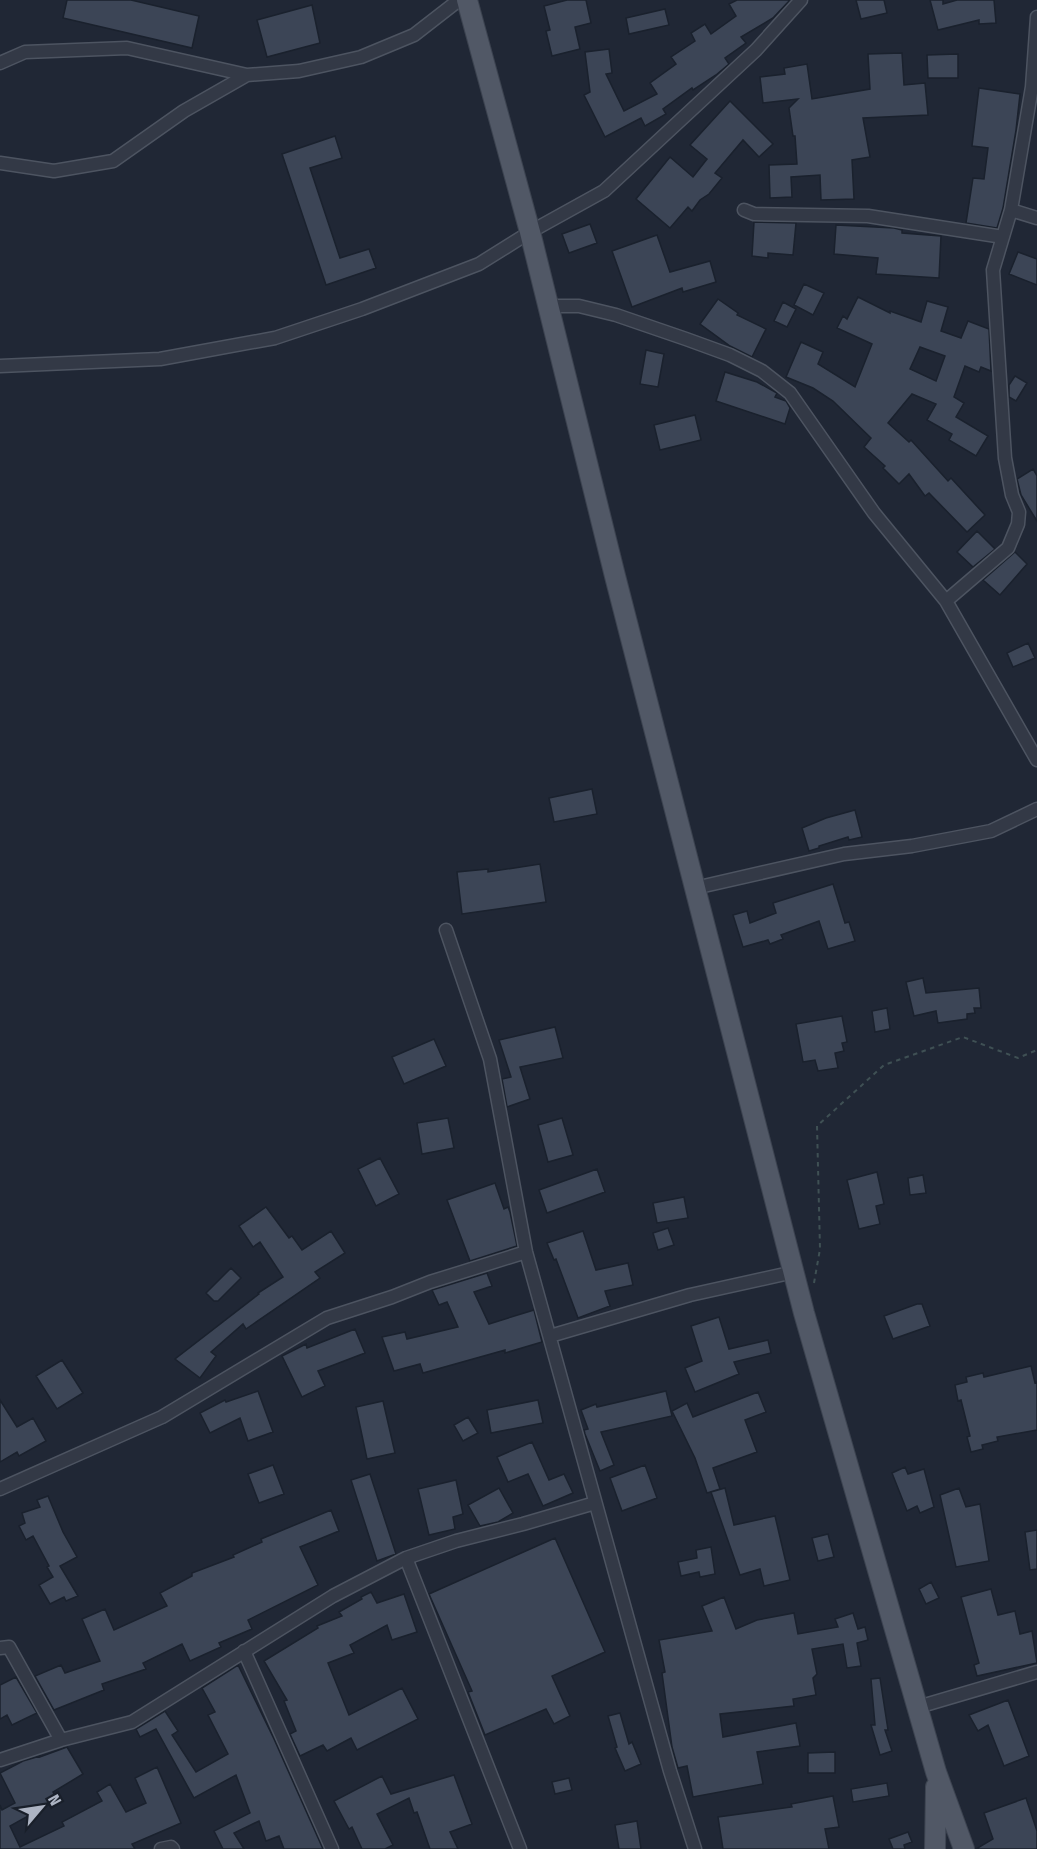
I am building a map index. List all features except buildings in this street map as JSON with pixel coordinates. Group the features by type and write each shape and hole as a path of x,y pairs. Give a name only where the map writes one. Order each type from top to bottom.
{"main road":[{"path":"468,0 530,231 804,1313 936,1772 964,1849"},
{"path":"935,1849 936,1772"}],"street":[{"path":"0,63 25,52 127,48 247,75 299,71 361,57 414,35 459,0"},
{"path":"0,366 160,358 275,338 362,309 479,264 530,231 604,191 756,50 801,0"},
{"path":"946,601 1008,548 1018,524 1019,512 1012,495 1005,458 993,270 1011,210 1032,87 1037,16"},
{"path":"0,163 54,171 113,160 184,111 247,75"},
{"path":"744,210 754,214 868,216 1003,237"},
{"path":"1011,210 1037,219"},
{"path":"549,306 579,306 616,315 730,355 762,371 790,393 874,513 946,601 1037,760"},
{"path":"695,888 844,854 912,846 991,831 1037,809"},
{"path":"446,930 490,1059 526,1252 670,1771 695,1849"},
{"path":"0,1489 162,1417 327,1318 392,1297 430,1281 526,1252"},
{"path":"550,1336 690,1295 794,1272"},
{"path":"0,1760 62,1740 132,1722 333,1596 406,1558 456,1541 595,1503"},
{"path":"406,1558 520,1849"},
{"path":"0,1648 9,1647 62,1740"},
{"path":"244,1651 332,1849"},
{"path":"918,1707 1037,1672"},
{"path":"161,1849 171,1846 173,1849"}],"path":[{"path":"813,1286 820,1249 817,1126 884,1065 963,1037 1018,1058 1037,1050"}]}
